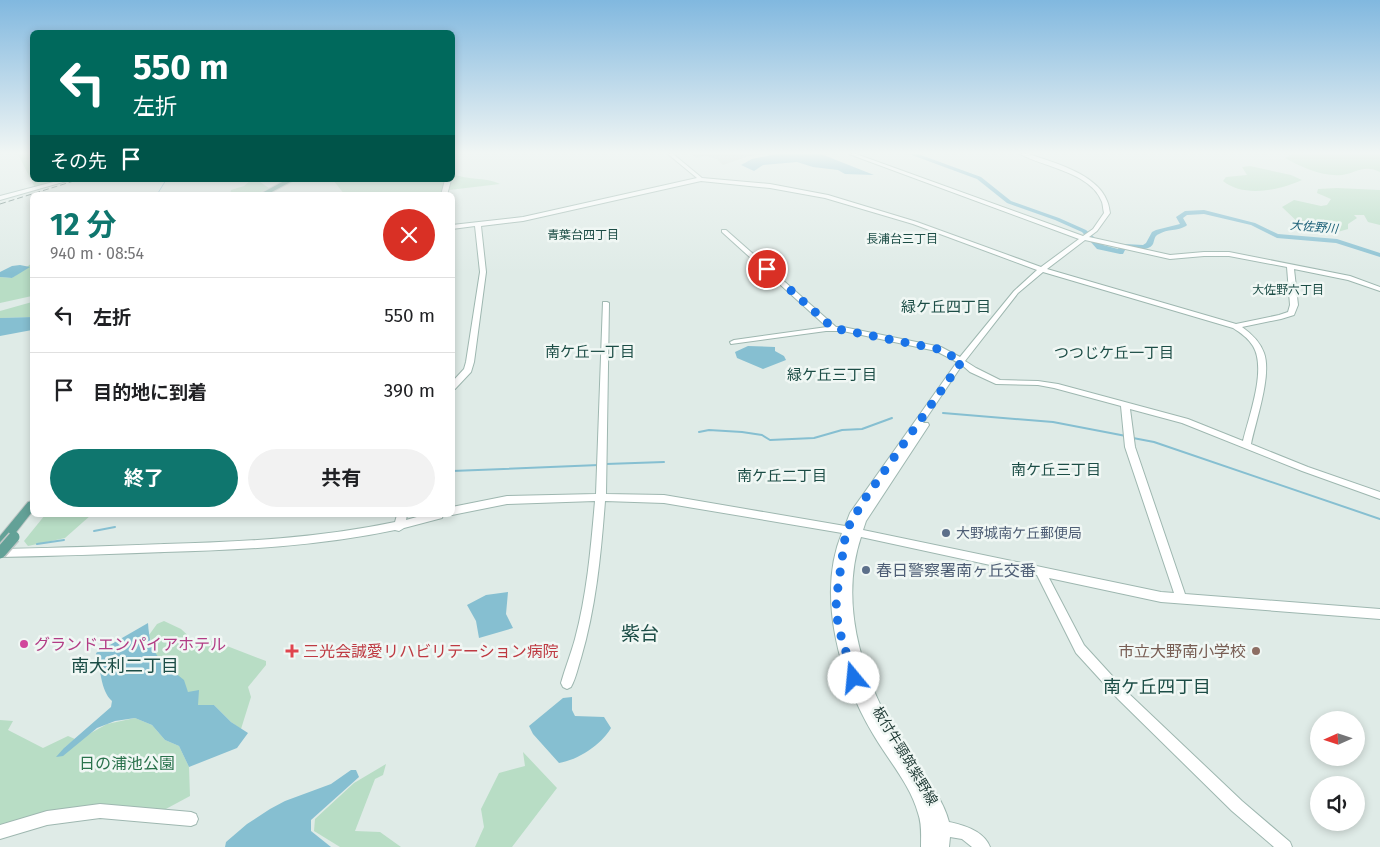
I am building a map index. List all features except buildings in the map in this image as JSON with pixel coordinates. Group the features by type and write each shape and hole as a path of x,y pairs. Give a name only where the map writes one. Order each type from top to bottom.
{"main road":[{"path":"0,553 30,508"},
{"path":"7,540 31,517"}],"street":[{"path":"0,198 17,194"},
{"path":"455,227 523,219 639,194"},
{"path":"812,194 915,223 1044,270 1236,326 1252,338 1258,346 1264,369 1246,445"},
{"path":"960,194 1085,239 1170,257 1229,254 1350,278 1380,289"},
{"name":"板付牛頸筑紫野線","path":"1085,239 1103,222 1108,213 1100,194"},
{"name":"板付牛頸筑紫野線","path":"942,847 936,827 919,794 876,728 863,702 838,626 837,588 851,531 864,500 964,363 1017,298 1044,270 1109,221 1112,212 1109,200 1103,194"},
{"path":"455,384 468,370 483,272 478,224"},
{"path":"724,230 833,328"},
{"path":"1236,326 1281,318 1291,313 1294,305 1290,266"},
{"path":"567,683 579,649 598,533 605,303"},
{"path":"734,342 833,328 938,349 999,382 1047,384 1185,421 1305,469 1380,496"},
{"path":"1125,404 1127,436 1181,599"},
{"path":"455,510 507,500 600,497 664,500 851,531 1143,594 1181,599 1380,614"},
{"path":"399,527 402,517"},
{"path":"0,553 214,546 361,533 399,527 432,517"},
{"path":"1041,572 1080,649 1122,695 1222,792 1285,847"},
{"path":"0,832 47,818 100,811 191,819"},
{"path":"936,827 966,833 983,847"},
{"name":"板付牛頸筑紫野線","path":"928,847 936,827"}],"green space":[{"path":"1318,194 1380,194 1380,225 1368,222 1364,215 1354,215 1357,218 1348,224 1348,229 1334,233 1305,229 1282,207 1294,200 1321,206 1327,205 1331,199"},
{"path":"30,264 30,296 0,303 0,277 12,278"},
{"path":"30,303 30,317 0,318 0,311"},
{"path":"43,517 89,517 65,538 28,546 24,541"},
{"path":"164,621 181,629 193,640 214,641 266,661 266,665 248,687 251,697 241,729 214,705 198,705 171,670 164,666 156,656 149,635 157,624"},
{"name":"日の浦池公園","path":"135,718 152,725 165,740 179,746 189,767 190,796 164,810 0,828 0,720 13,721 8,730 43,748 68,736 75,739 64,748 107,724"},
{"path":"523,752 557,788 512,847 475,847 484,827 481,809 499,773 525,766"},
{"path":"386,764 383,775 375,779 355,831 380,832 401,847 340,847 314,831 315,819 354,783"}],"water":[{"path":"12,266 30,267 12,278 0,277 0,272"},
{"path":"30,317 30,330 0,336 0,318"},
{"path":"748,346 775,347 775,351 784,356 786,360 763,369 737,358 735,352"},
{"path":"508,592 506,614 513,628 479,638 476,621 467,605 486,595"},
{"path":"148,623 154,651 163,662 184,680 188,692 199,690 198,705 214,705 231,722 248,733 237,748 189,767 179,746 165,740 152,725 135,718 115,721 97,728 63,756 56,757 111,707 112,701 103,685 96,653"},
{"path":"572,697 572,710 575,716 604,717 611,728 588,751 574,759 559,763 533,734 529,726 563,698"},
{"path":"351,770 356,770 359,777 311,820 311,831 331,847 225,847 226,842 247,824 270,809 285,801 331,784"}],"waterway":[{"name":"大佐野川","path":"998,194 1009,202 1084,231 1100,247 1120,252 1124,246 1144,247 1149,244 1154,233 1158,231 1179,228 1184,225 1179,217 1185,213 1204,212 1253,224 1277,236 1337,241 1380,255"},
{"path":"943,413 1053,422 1126,436"},
{"path":"699,432 709,430 742,432 762,435 770,440 814,438 842,430 862,429 892,418"},
{"path":"1133,438 1154,442 1380,519"},
{"path":"606,464 664,462"},
{"path":"455,471 599,465"},
{"path":"94,531 115,527"},
{"path":"37,544 64,540"}],"railway":[{"path":"0,204 30,195"}],"place":[{"name":"大野城南ケ丘郵便局","path":"946,533"},
{"name":"春日警察署南ヶ丘交番","path":"866,570"},
{"name":"グランドエンパイアホテル","path":"24,644"},
{"name":"三光会誠愛リハビリテーション病院","path":"292,651"},
{"name":"市立大野南小学校","path":"1256,651"}],"district":[{"name":"青葉台四丁目","path":"583,235"},
{"name":"長浦台三丁目","path":"902,239"},
{"name":"大佐野六丁目","path":"1288,290"},
{"name":"緑ケ丘四丁目","path":"946,307"},
{"name":"南ケ丘一丁目","path":"590,352"},
{"name":"つつじケ丘一丁目","path":"1114,353"},
{"name":"緑ケ丘三丁目","path":"832,375"},
{"name":"南ケ丘三丁目","path":"1056,470"},
{"name":"南ケ丘二丁目","path":"782,476"},
{"name":"紫台","path":"640,633"},
{"name":"南大利二丁目","path":"125,666"},
{"name":"南ケ丘四丁目","path":"1157,687"}],"route":[{"path":"767,269 830,323 833,328 938,349 962,361 864,500 846,531 839,566 836,601 838,626 854,678"}]}
